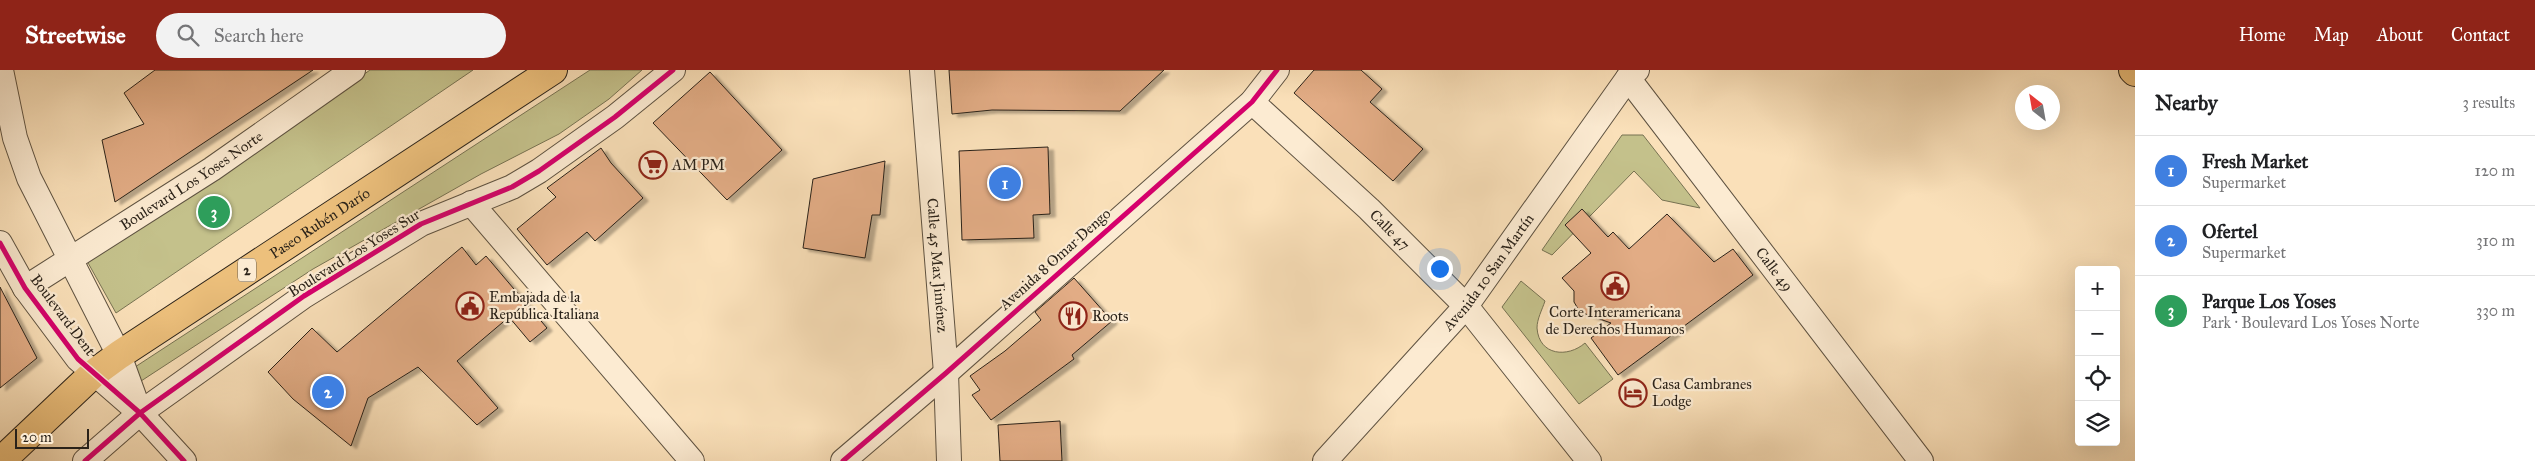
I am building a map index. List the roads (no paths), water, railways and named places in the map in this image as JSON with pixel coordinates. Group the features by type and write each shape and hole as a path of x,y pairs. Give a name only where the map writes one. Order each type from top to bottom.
{"highway":[{"name":"Paseo Rubén Darío","path":"1,461 94,374 119,355 553,70"}],"street":[{"name":"Boulevard Dent","path":"1,70 8,139 119,355 140,413"},
{"name":"Boulevard Los Yoses Norte","path":"25,288 212,169 353,70"},
{"name":"Boulevard Los Yoses Sur","path":"85,461 140,413 304,296 421,224 512,187 539,171 622,111 673,70"},
{"name":"Calle 45 Max Jiménez","path":"922,70 946,373 949,461"},
{"name":"Avenida 8 Omar Dengo","path":"843,461 946,373 1252,102 1277,70"},
{"name":"Avenida 10 San Martín","path":"1325,461 1466,306 1632,74"},
{"name":"Calle 49","path":"1632,74 1921,461"},
{"name":"Calle 47","path":"1252,102 1369,209 1466,306 1590,461"},
{"path":"471,203 692,461"},
{"name":"Boulevard Dent","path":"0,243 25,288 78,359 140,413"},
{"path":"140,413 184,461"}],"place":[{"name":"AM PM","path":"653,165"},
{"name":"Fresh Market","path":"1005,183"},
{"name":"Parque Los Yoses","path":"214,212"},
{"name":"Corte Interamericana de Derechos Humanos","path":"1615,286"},
{"name":"Embajada de la República Italiana","path":"470,306"},
{"name":"Roots","path":"1073,316"},
{"name":"Ofertel","path":"328,392"},
{"name":"Casa Cambranes Lodge","path":"1633,393"}]}
